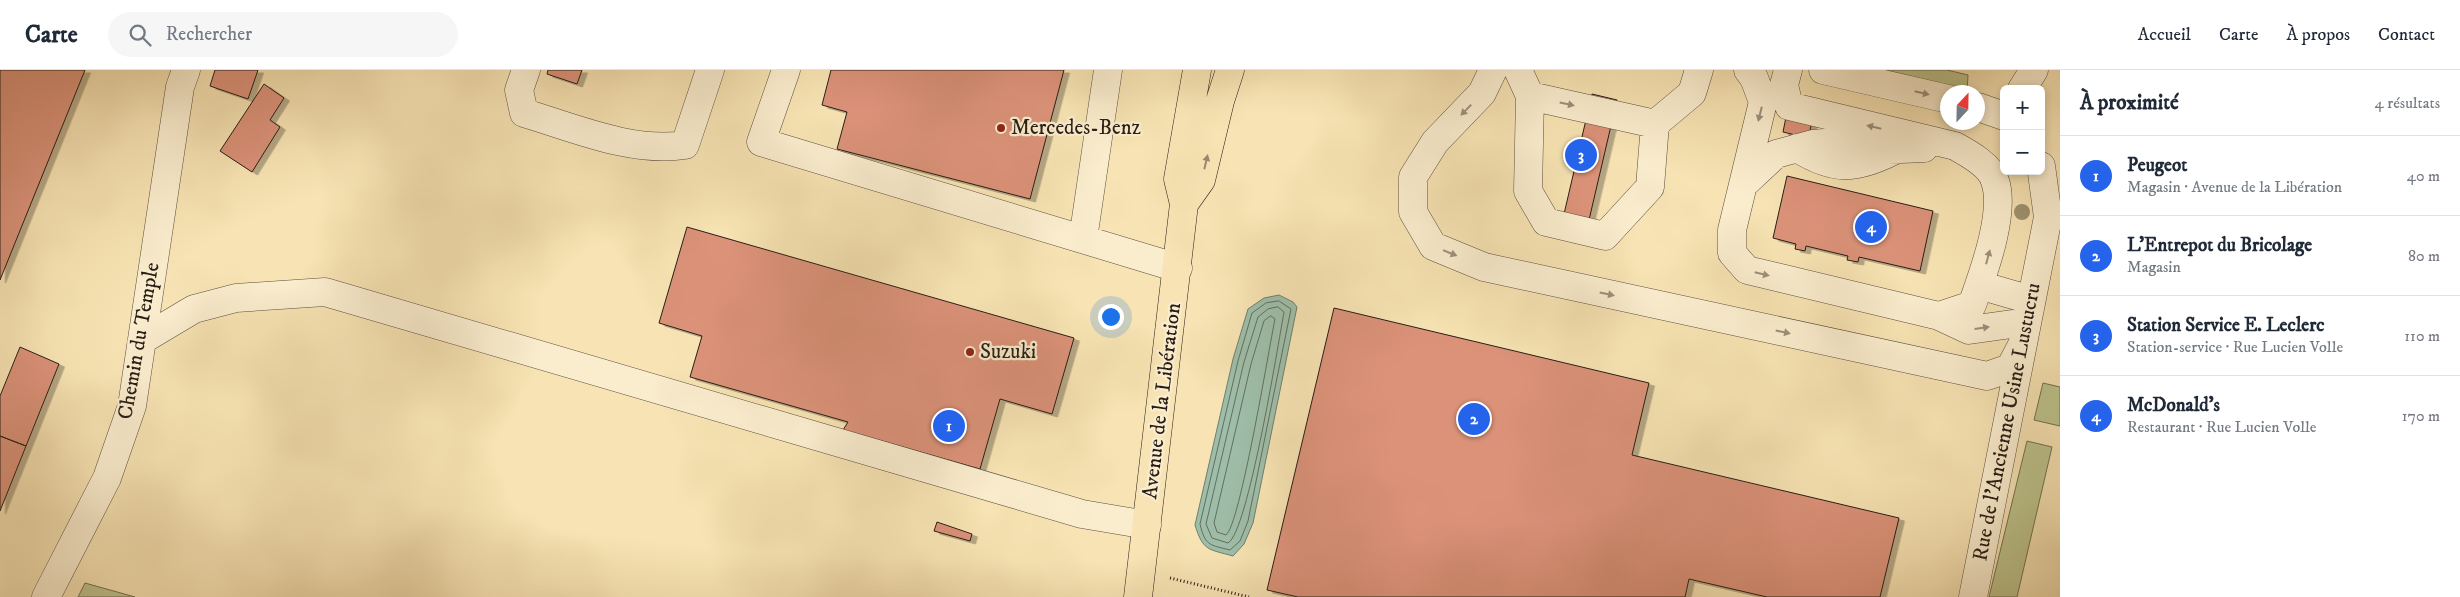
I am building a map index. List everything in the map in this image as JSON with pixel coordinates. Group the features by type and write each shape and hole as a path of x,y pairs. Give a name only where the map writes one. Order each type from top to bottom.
{"main road":[{"name":"Avenue de la Libération","path":"1139,584 1178,268 1184,204 1178,179 1196,70"},
{"path":"1184,204 1202,180 1220,101 1230,70"}],"street":[{"name":"Chemin du Temple","path":"46,597 107,478 132,406 180,87 186,70"},
{"path":"526,70 519,90 524,113 634,145 662,148 685,145 710,70"},
{"path":"786,70 761,142 1178,268"},
{"path":"1083,239 1108,70"},
{"path":"1493,70 1482,93 1435,142 1413,177 1413,212 1433,246 1484,267 1987,376 2010,368 2027,323"},
{"path":"1518,70 1530,96 1528,191 1546,222 1604,236 1650,187 1655,124 1692,93 1699,70"},
{"path":"1748,70 1754,78 1763,102 1732,230 1732,254 1747,270 1940,316 1969,330 2027,323"},
{"path":"1788,70 1784,86 1789,106 1955,146 1976,158 1995,180 1998,217 1972,305 1940,316"},
{"path":"1824,70 1940,97"},
{"path":"1530,96 1655,124"},
{"path":"1985,109 2000,115"},
{"path":"1744,184 1776,154 1813,144 1847,141 1877,150 1955,146"},
{"path":"2045,157 2060,164"},
{"name":"Rue de l'Ancienne Usine Lustucru","path":"1973,597 2027,323 2054,210 2044,175"},
{"path":"1979,285 2027,323"},
{"path":"142,340 194,309 236,298 326,292 1082,514 1147,525"}],"path":[{"path":"1139,584 1250,597"}],"green space":[{"path":"1868,70 1947,70 1968,75 1967,85 1940,86"},
{"path":"2043,383 2060,387 2060,426 2034,420"},
{"path":"2027,441 2052,447 2017,597 1989,597"},
{"path":"85,583 135,597 78,597"}],"water":[{"path":"1279,295 1293,302 1297,307 1253,523 1244,544 1233,556 1208,548 1201,540 1195,525 1233,359 1248,309 1264,298"}],"building":[{"path":"0,70 85,70 0,280"},
{"path":"215,70 258,70 248,99 210,86"},
{"path":"548,70 582,70 577,84 547,74"},
{"path":"831,70 1064,70 1030,199 837,149 847,112 822,105"},
{"path":"264,84 284,98 270,120 280,127 252,172 220,151"},
{"path":"1592,94 1617,100 1589,220 1564,214"},
{"path":"1786,117 1812,122 1808,138 1783,132"},
{"path":"1787,176 1933,211 1920,271 1859,257 1858,262 1847,260 1848,256 1806,246 1805,251 1795,249 1796,244 1773,238"},
{"path":"687,227 1074,338 1052,414 1000,399 980,469 843,430 848,422 690,377 702,336 659,323"},
{"path":"1334,308 1649,383 1632,455 1899,518 1880,597 1767,597 1689,579 1685,597 1298,597 1267,590"},
{"path":"20,347 59,364 26,446 0,436 0,396"},
{"path":"0,436 26,446 0,511"},
{"path":"937,522 972,534 970,541 934,531"}],"place":[{"name":"Mercedes-Benz","path":"1001,128"},
{"name":"Station Service E. Leclerc","path":"1581,155"},
{"name":"McDonald's","path":"1871,227"},
{"name":"Suzuki","path":"970,352"},
{"name":"L'Entrepot du Bricolage","path":"1474,419"},
{"name":"Peugeot","path":"949,426"}]}
